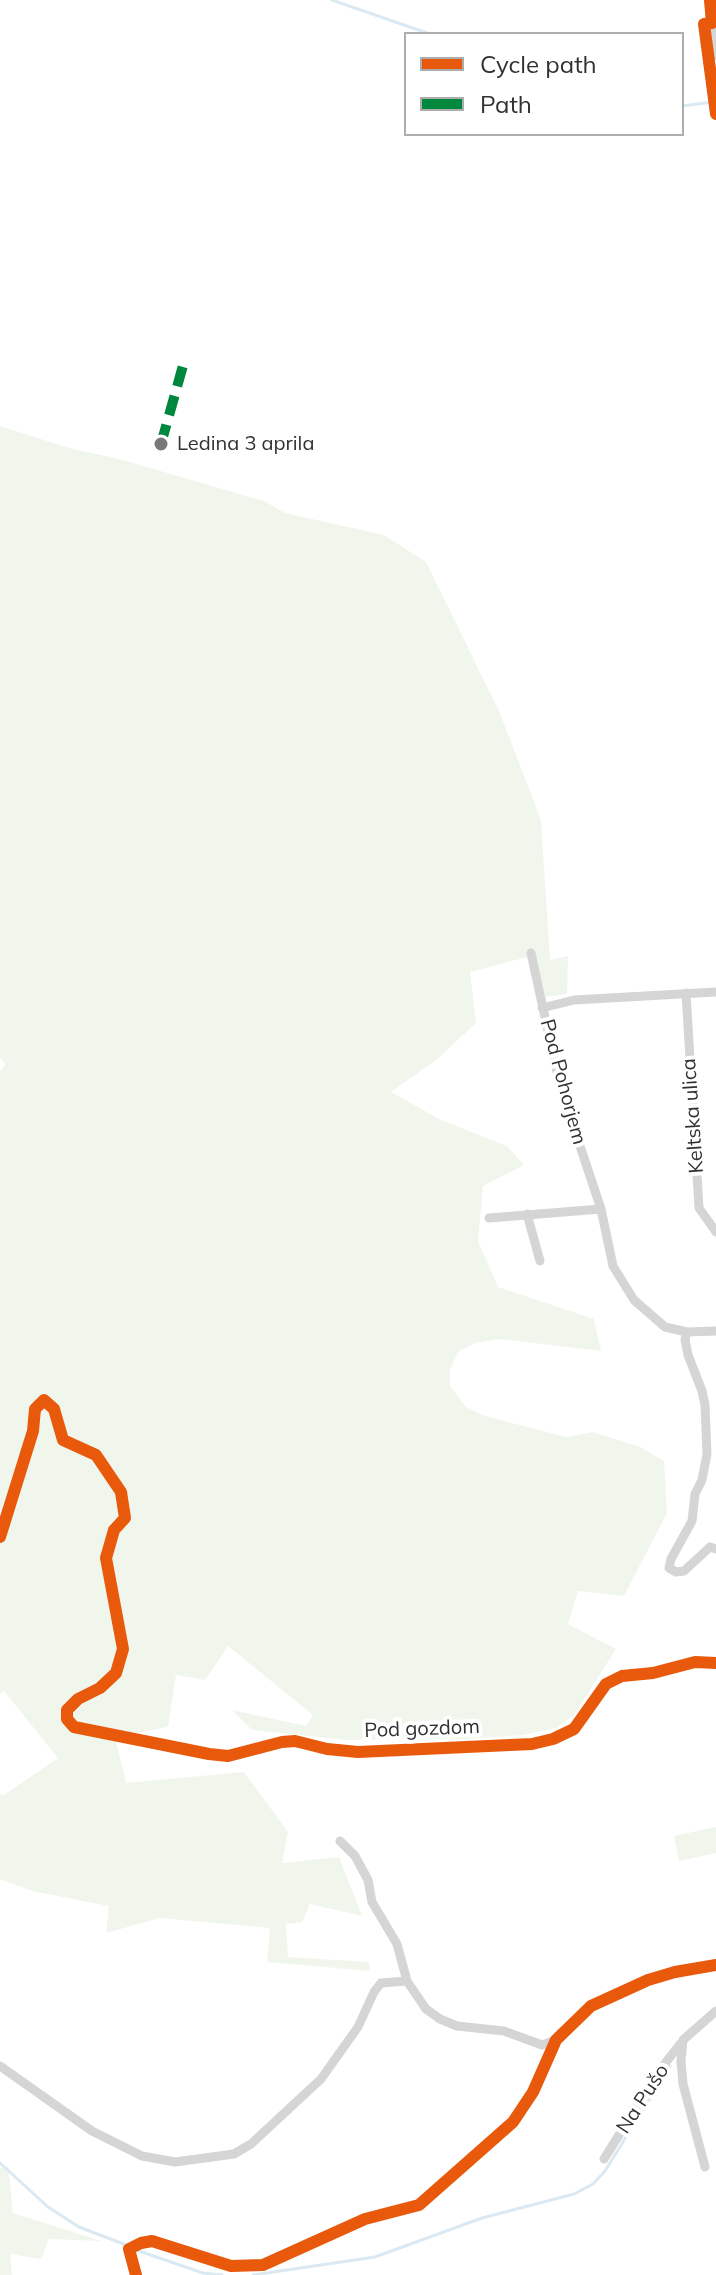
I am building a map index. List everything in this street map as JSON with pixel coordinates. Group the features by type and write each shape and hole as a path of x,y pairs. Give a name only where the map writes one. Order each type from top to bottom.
{"street":[{"path":"710,0 716,54"},
{"name":"Pod Pohorjem","path":"531,953 560,1086 601,1209 613,1266 634,1300 665,1327 687,1332 716,1331"},
{"path":"542,1008 574,1000 716,992"},
{"name":"Keltska ulica","path":"686,993 699,1208 716,1232"},
{"path":"489,1218 601,1209"},
{"path":"527,1214 540,1261"},
{"path":"687,1332 685,1340 702,1391 708,1440 692,1521 669,1568 676,1572 684,1571 710,1547 716,1549"},
{"name":"Pod gozdom","path":"0,1537 33,1431 35,1409 44,1400 54,1409 63,1440 96,1455 121,1492 125,1518 114,1530 106,1558 123,1649 116,1673 100,1688 78,1699 67,1710 67,1719 74,1727 228,1756 295,1741 358,1752 532,1744 574,1729 606,1684 622,1676 653,1673 695,1662 716,1663"},
{"path":"340,1841 355,1856 368,1880 372,1902 397,1944 407,1981 426,2009 457,2026 504,2031 542,2045 556,2040"},
{"path":"136,2275 134,2247 152,2241 231,2266 263,2265 365,2219 419,2205 513,2122 533,2092 556,2040 591,2006 648,1980 716,1965"},
{"path":"0,2066 92,2131 142,2156 175,2162 234,2154 251,2144 321,2079 358,2027 381,1983 407,1981"},
{"name":"Na Pušo","path":"604,2159 659,2071 683,2040 716,2011"},
{"path":"683,2040 683,2084 705,2167"}],"shaded area":[{"path":"0,426 264,501 285,513 384,535 426,562 499,711 541,820 550,960 568,956 567,994 546,997 535,955 470,972 476,1023 436,1060 391,1092 441,1120 507,1146 524,1165 483,1186 478,1241 498,1287 594,1319 601,1351 500,1339 475,1343 458,1352 450,1369 450,1386 466,1407 485,1416 566,1437 593,1432 640,1447 664,1461 667,1513 624,1596 578,1591 568,1624 616,1649 574,1715 556,1728 523,1735 464,1739 347,1740 252,1730 232,1710 306,1726 313,1715 228,1646 205,1680 176,1675 168,1727 115,1737 126,1783 244,1772 288,1832 282,1863 339,1857 362,1916 310,1904 302,1922 286,1924 288,1957 369,1962 370,1971 267,1962 270,1928 160,1918 106,1933 109,1906 32,1891 0,1879 0,1794 4,1795 58,1758 4,1691 0,1694 0,1071 5,1065 0,1057"},
{"path":"716,1827 716,1853 679,1861 674,1836"},
{"path":"8,2166 13,2213 101,2241 49,2239 41,2259 10,2254 12,2275 0,2275 0,2168"}],"waterway":[{"path":"332,0 424,32"},
{"path":"684,106 713,102"},
{"path":"253,2275 375,2257 482,2218 574,2194 593,2184 605,2171 670,2066"},
{"path":"0,2163 48,2207 79,2227 129,2246"},
{"path":"136,2250 203,2273 222,2275"}],"marked path":[{"path":"161,444 184,362"}],"cycle path":[{"path":"710,0 712,23 704,24 716,114"},
{"path":"0,1537 33,1431 35,1409 44,1400 54,1409 63,1440 96,1455 121,1492 125,1518 114,1530 106,1558 123,1649 116,1673 100,1688 78,1699 67,1710 67,1719 74,1727 209,1754 228,1756 295,1741 358,1752 532,1744 574,1729 606,1684 622,1676 653,1673 695,1662 716,1663"},
{"path":"136,2275 129,2249 141,2243 152,2241 231,2266 263,2265 365,2219 419,2205 513,2122 533,2092 556,2040 591,2006 648,1980 716,1965"}],"place":[{"name":"Ledina 3 aprila","path":"161,444"}]}
